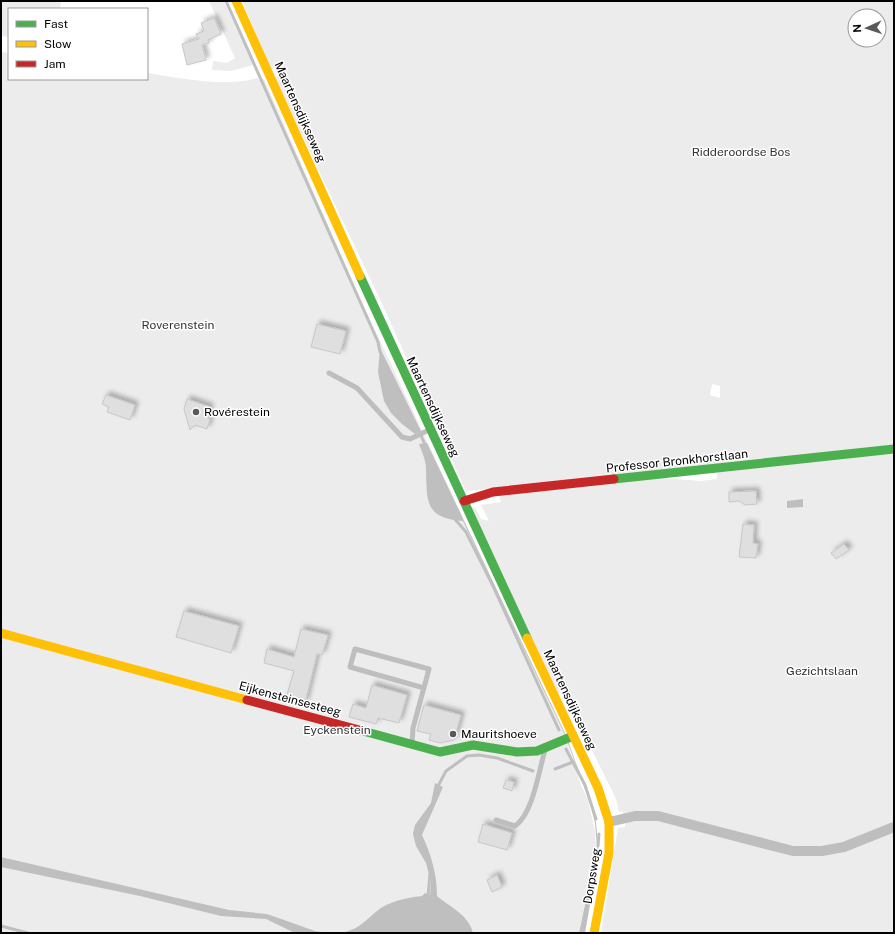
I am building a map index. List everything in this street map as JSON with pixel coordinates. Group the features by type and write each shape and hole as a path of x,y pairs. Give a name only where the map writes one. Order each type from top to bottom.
{"street":[{"name":"Maartensdijkseweg","path":"236,1 430,430 598,788 609,822"},
{"name":"Professor Bronkhorstlaan","path":"464,501 493,492 894,449"},
{"name":"Eijkensteinsesteeg","path":"1,633 440,752 473,745 517,752 537,752 573,736"},
{"path":"609,822 635,816 658,816 793,852 822,851 844,847 894,827"},
{"name":"Dorpsweg","path":"594,933 608,864 609,822"}],"lane":[{"path":"329,373 357,388 402,437 410,438 430,430"},
{"path":"412,745 413,728 424,688 429,669 355,649 350,668 424,688"},
{"path":"496,820 515,826 521,822 532,799 545,749"}],"green space":[{"path":"1,1 61,1 60,8 8,8 8,37 1,36"},
{"path":"209,1 224,1 253,65 231,71 212,70 213,61 227,63 235,58"},
{"path":"242,1 894,1 894,933 601,933 618,828 625,827 626,820 622,811 619,812 616,799 563,691 551,696 462,509 475,507 481,519 489,521 481,505 501,502 497,488 466,491 384,308 275,78 285,70 282,62 271,70","holes":["712,384 720,386 720,398 710,395","717,466 717,479 700,481 628,475"]},
{"path":"1,52 8,53 8,80 148,80 148,73 217,82 245,81 258,78 259,80 264,79 360,298 564,733 580,783 588,800 595,832 596,847 579,933 1,933"}],"shaded area":[{"path":"380,348 421,431 415,434 391,413 384,401 378,372"},
{"path":"427,443 565,733 591,804 596,822 599,854 585,933 579,933 597,847 595,823 590,803 564,733 463,521 441,516 434,512 430,506 424,456 419,444"},
{"path":"803,499 803,507 787,508 787,501"},
{"path":"435,783 443,787 422,835 433,864 437,896 463,916 471,926 473,933 342,933 358,927 377,911 392,902 422,896 425,893 430,895 431,882 426,863 416,846 413,834 415,825 431,803"},
{"path":"1,857 229,910 267,914 315,931 327,933 295,933 266,919 221,916 140,896 1,867"}],"building":[{"path":"214,18 221,34 208,40 209,43 202,45 206,60 187,65 182,44 199,39 196,34 204,31 201,23"},
{"path":"317,324 346,331 340,354 311,347"},
{"path":"106,395 135,405 130,420 107,412 109,407 102,404"},
{"name":"Rovérestein","path":"187,399 210,407 207,417 210,419 207,429 195,425 190,430 184,409"},
{"path":"756,491 757,504 745,505 739,501 729,502 729,492"},
{"path":"743,524 754,525 753,543 758,544 756,558 739,557"},
{"path":"844,544 849,550 836,559 831,553"},
{"path":"184,611 239,626 231,653 176,637"},
{"path":"301,629 328,635 322,655 317,654 305,703 286,698 294,671 264,663 267,649 294,657"},
{"path":"372,685 407,695 399,723 378,718 376,724 349,717 353,704 366,708"},
{"path":"424,705 461,715 454,740 440,743 429,740 431,734 417,731"},
{"path":"506,780 514,782 512,791 503,788"},
{"path":"483,824 512,833 507,850 478,842"},
{"path":"497,875 502,887 492,892 487,880"}],"waterway":[{"path":"226,1 378,342 380,352"},
{"path":"420,433 426,447"},
{"path":"454,518 466,532 493,586 559,730"},
{"path":"566,749 585,785 596,819"},
{"path":"437,788 446,771 467,756 479,755 497,758 533,771"},
{"path":"555,769 573,762"},
{"path":"598,846 599,834"},
{"path":"428,896 430,874"},
{"path":"1,926 28,933"}],"traffic: fast":[{"path":"360,276 527,638"},
{"path":"614,479 894,449"},
{"path":"363,731 440,752 473,745 517,752 537,751 573,736"}],"traffic: slow":[{"path":"236,1 360,276"},
{"path":"1,633 247,700"},
{"path":"527,638 598,788 609,822 609,853 594,933"}],"traffic: jam":[{"path":"464,501 493,492 614,479"},
{"path":"247,700 363,731"}],"place":[{"name":"Rovérestein","path":"196,412"},
{"name":"Mauritshoeve","path":"453,734"}],"park label":[{"name":"Ridderoordse Bos","path":"741,152"},
{"name":"Roverenstein","path":"178,325"},
{"name":"Gezichtslaan","path":"822,671"},
{"name":"Eyckenstein","path":"337,730"}]}
